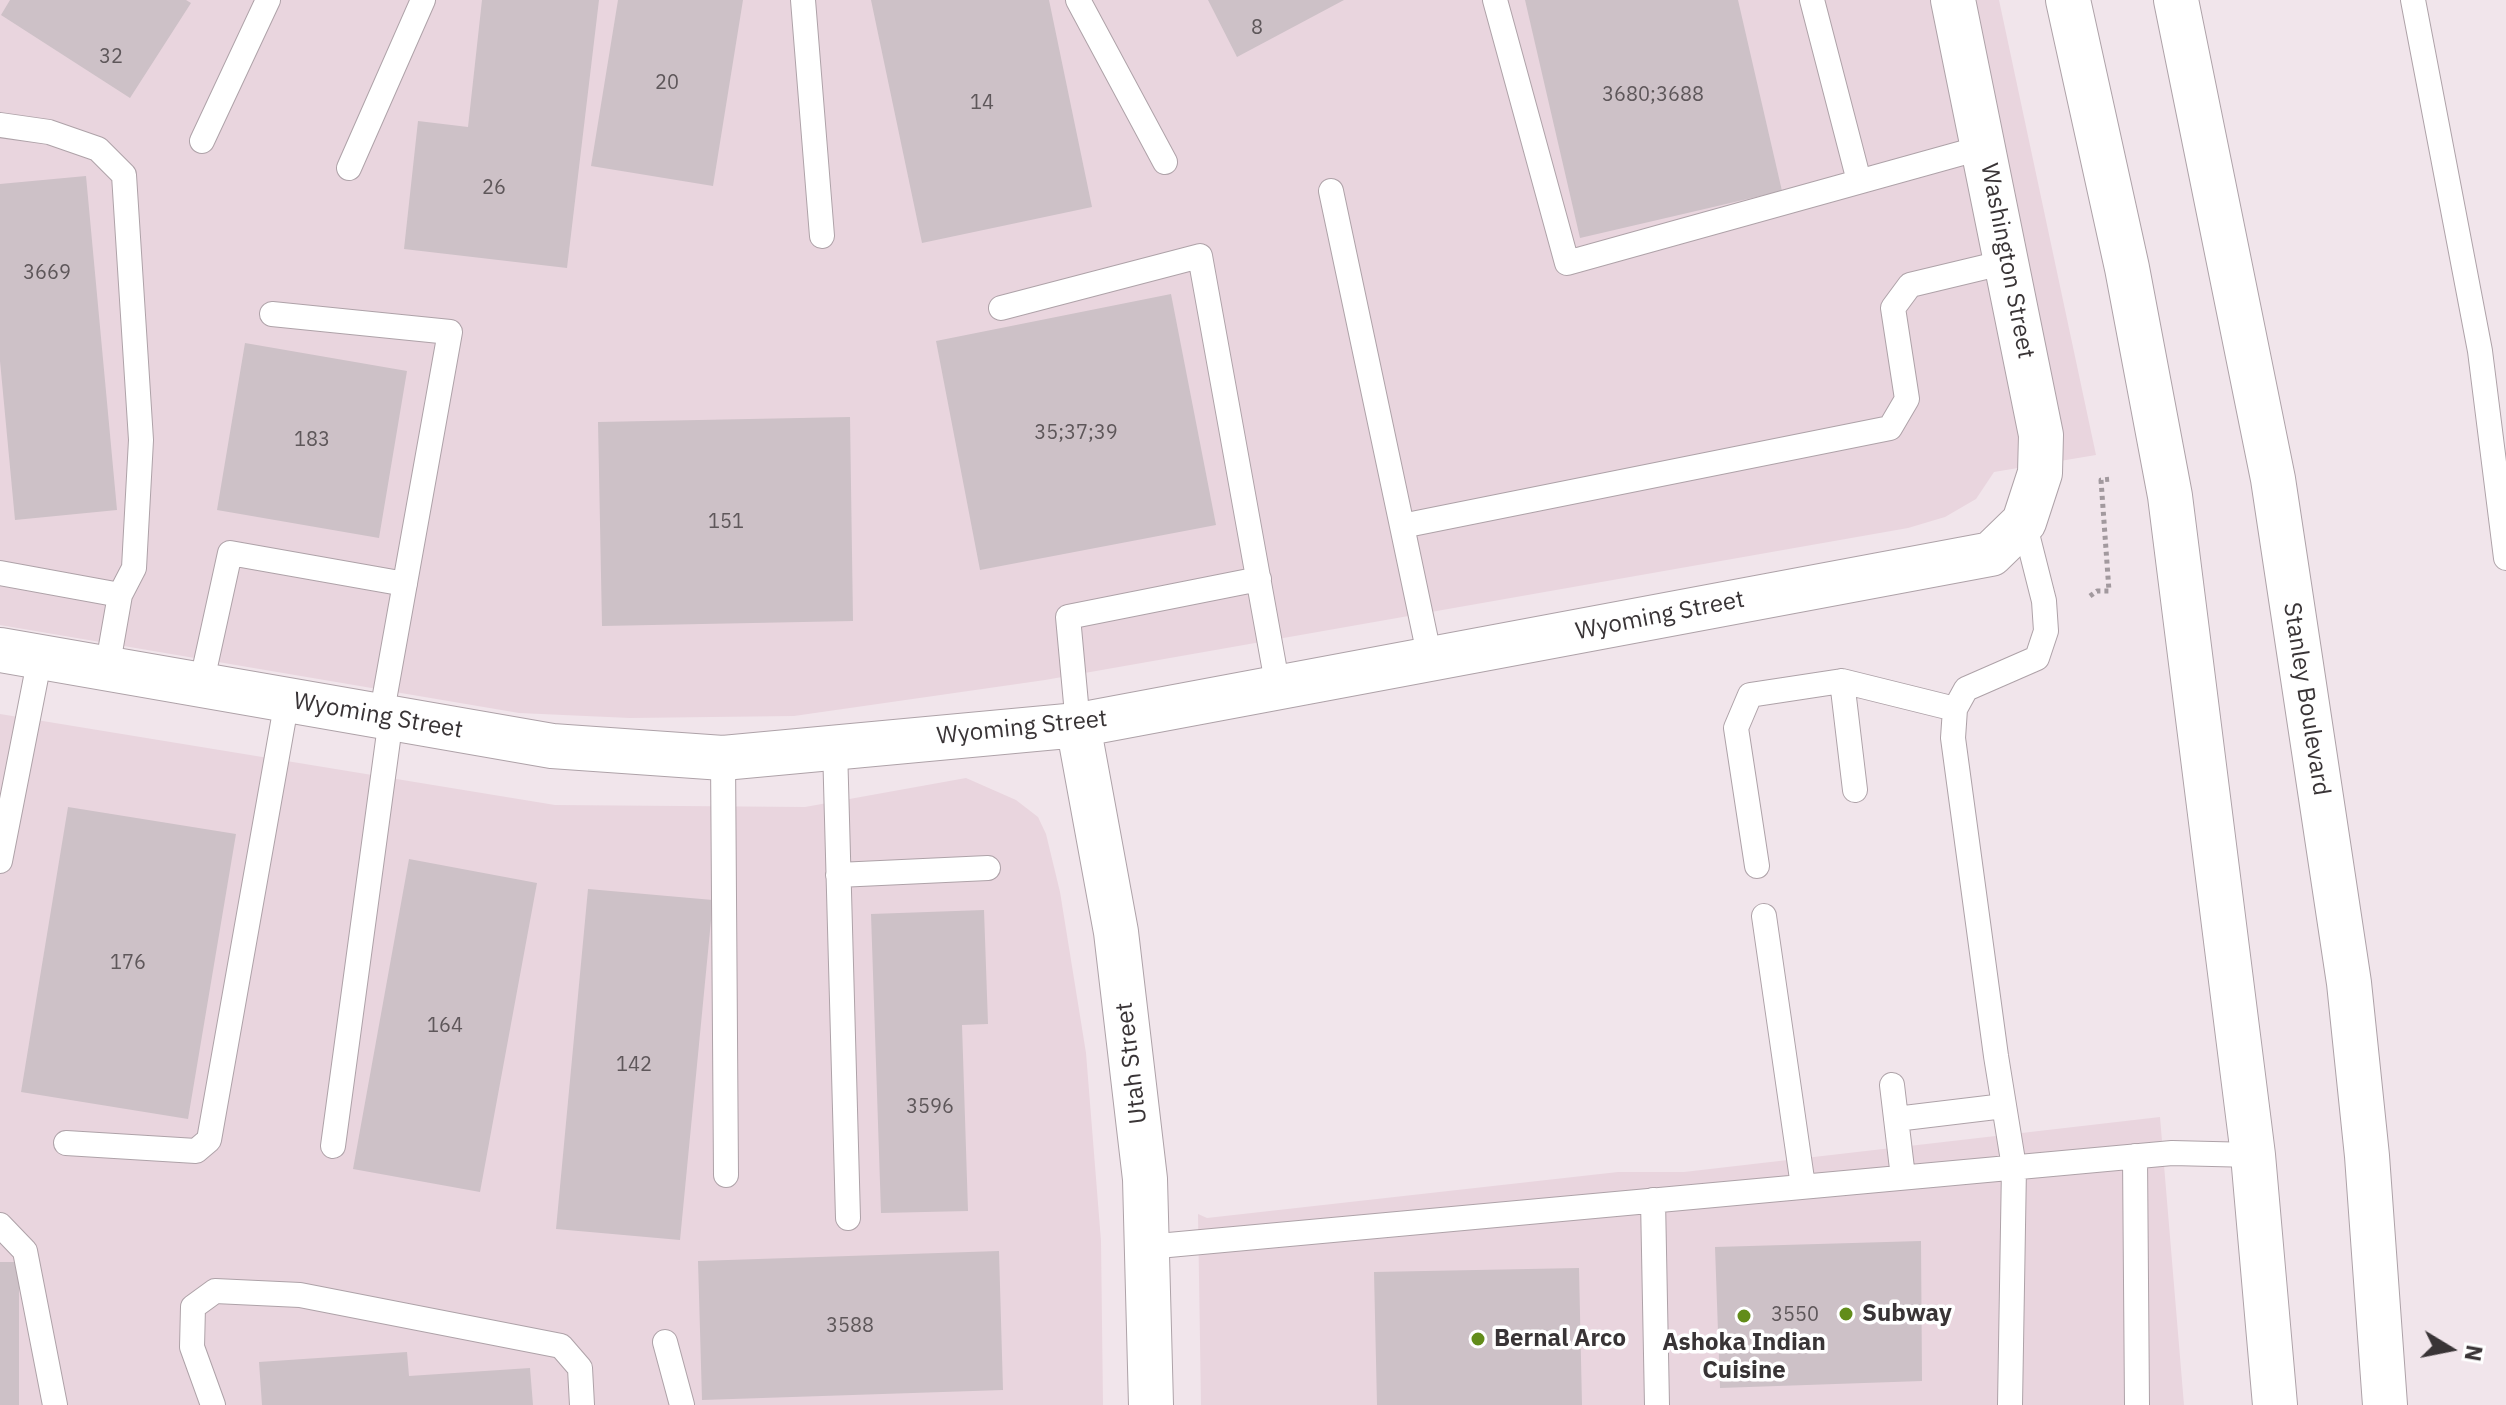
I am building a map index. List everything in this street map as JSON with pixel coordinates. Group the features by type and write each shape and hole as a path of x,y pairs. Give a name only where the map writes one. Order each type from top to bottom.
{"street":[{"name":"Washington Street","path":"1953,0 2041,435 2040,473 2024,522"},
{"path":"2068,0 2127,268 2170,496 2253,1155 2275,1405"},
{"name":"Stanley Boulevard","path":"2176,0 2273,479 2349,983 2367,1156 2385,1405"},
{"name":"Wyoming Street","path":"20,654 552,746 723,758 1078,725 1991,554 2024,522"},
{"name":"Utah Street","path":"1078,725 1116,932 1145,1179 1151,1405"}],"lane":[{"path":"202,141 268,0"},
{"path":"349,168 423,0"},
{"path":"803,0 822,236"},
{"path":"1078,0 1165,162"},
{"path":"1495,0 1567,263 1984,147"},
{"path":"1812,0 1859,181"},
{"path":"2413,0 2480,351 2506,558"},
{"path":"0,125 49,132 98,149 124,175 141,440 134,568 120,595 107,669"},
{"path":"1331,191 1430,659"},
{"path":"1001,308 1200,256 1278,688"},
{"path":"1402,526 1890,428 1907,399 1893,308 1910,285 2006,262"},
{"path":"272,314 450,332 405,584 333,1146"},
{"path":"2010,1405 2014,1167 1953,738 1955,709 1966,689 2037,658 2046,631 2044,601 2024,522"},
{"path":"201,685 230,553 405,584"},
{"path":"0,573 120,595"},
{"path":"1078,725 1068,617 1259,579"},
{"path":"0,861 20,654"},
{"path":"1757,866 1736,728 1750,695 1842,681 1955,709"},
{"path":"1842,681 1855,790"},
{"path":"66,1143 196,1151 209,1140 287,700"},
{"path":"835,747 848,1218"},
{"path":"723,758 726,1175"},
{"path":"838,875 988,868"},
{"path":"1764,916 1803,1186"},
{"path":"1892,1085 1903,1177"},
{"path":"1896,1119 2004,1106"},
{"path":"1147,1247 2135,1156 2172,1153 2253,1155"},
{"path":"2135,1156 2137,1405"},
{"path":"1653,1200 1657,1405"},
{"path":"0,1225 25,1251 55,1405"},
{"path":"213,1405 192,1347 193,1307 215,1291 300,1295 561,1346 580,1368 582,1405"},
{"path":"665,1342 682,1405"}],"path":[{"path":"2090,596 2097,591 2109,591 2101,480 2112,479"}],"shaded area":[{"path":"0,0 1999,0 2096,455 1994,472 1976,499 1945,517 1908,528 1045,680 794,716 630,718 519,713 0,625"},
{"path":"0,714 555,805 805,807 966,778 1016,800 1038,817 1046,834 1060,892 1086,1053 1101,1241 1103,1405 0,1405"},
{"path":"2160,1117 2184,1405 1201,1405 1198,1214 1207,1218 1618,1172 1684,1172"}],"building":[{"path":"10,0 186,0 191,3 130,98 1,15"},
{"path":"482,0 599,0 567,268 404,249 418,121 468,127"},
{"path":"618,0 743,0 713,186 591,166"},
{"path":"871,0 1049,0 1092,207 922,243"},
{"path":"1208,0 1344,0 1237,57"},
{"path":"1525,0 1738,0 1782,191 1580,238"},
{"path":"86,176 117,510 15,520 0,361 0,184"},
{"path":"1171,294 1216,525 980,570 936,341"},
{"path":"245,343 407,371 379,538 217,510"},
{"path":"850,417 853,621 602,626 598,422"},
{"path":"68,807 236,834 188,1119 21,1092"},
{"path":"409,859 537,883 480,1192 353,1169"},
{"path":"588,889 713,900 680,1240 556,1229"},
{"path":"984,910 988,1024 962,1025 968,1211 881,1213 871,914"},
{"path":"1921,1241 1922,1381 1720,1388 1715,1247"},
{"path":"999,1251 1003,1390 702,1400 698,1261"},
{"path":"0,1262 19,1262 19,1405 0,1405"},
{"name":"Bernal Arco","path":"1579,1268 1582,1405 1377,1405 1374,1272"},
{"path":"407,1352 409,1376 530,1368 533,1405 262,1405 259,1362"}],"place":[{"name":"Subway","path":"1846,1314"},
{"name":"Ashoka Indian Cuisine","path":"1744,1316"},
{"name":"Bernal Arco","path":"1478,1339"}]}
